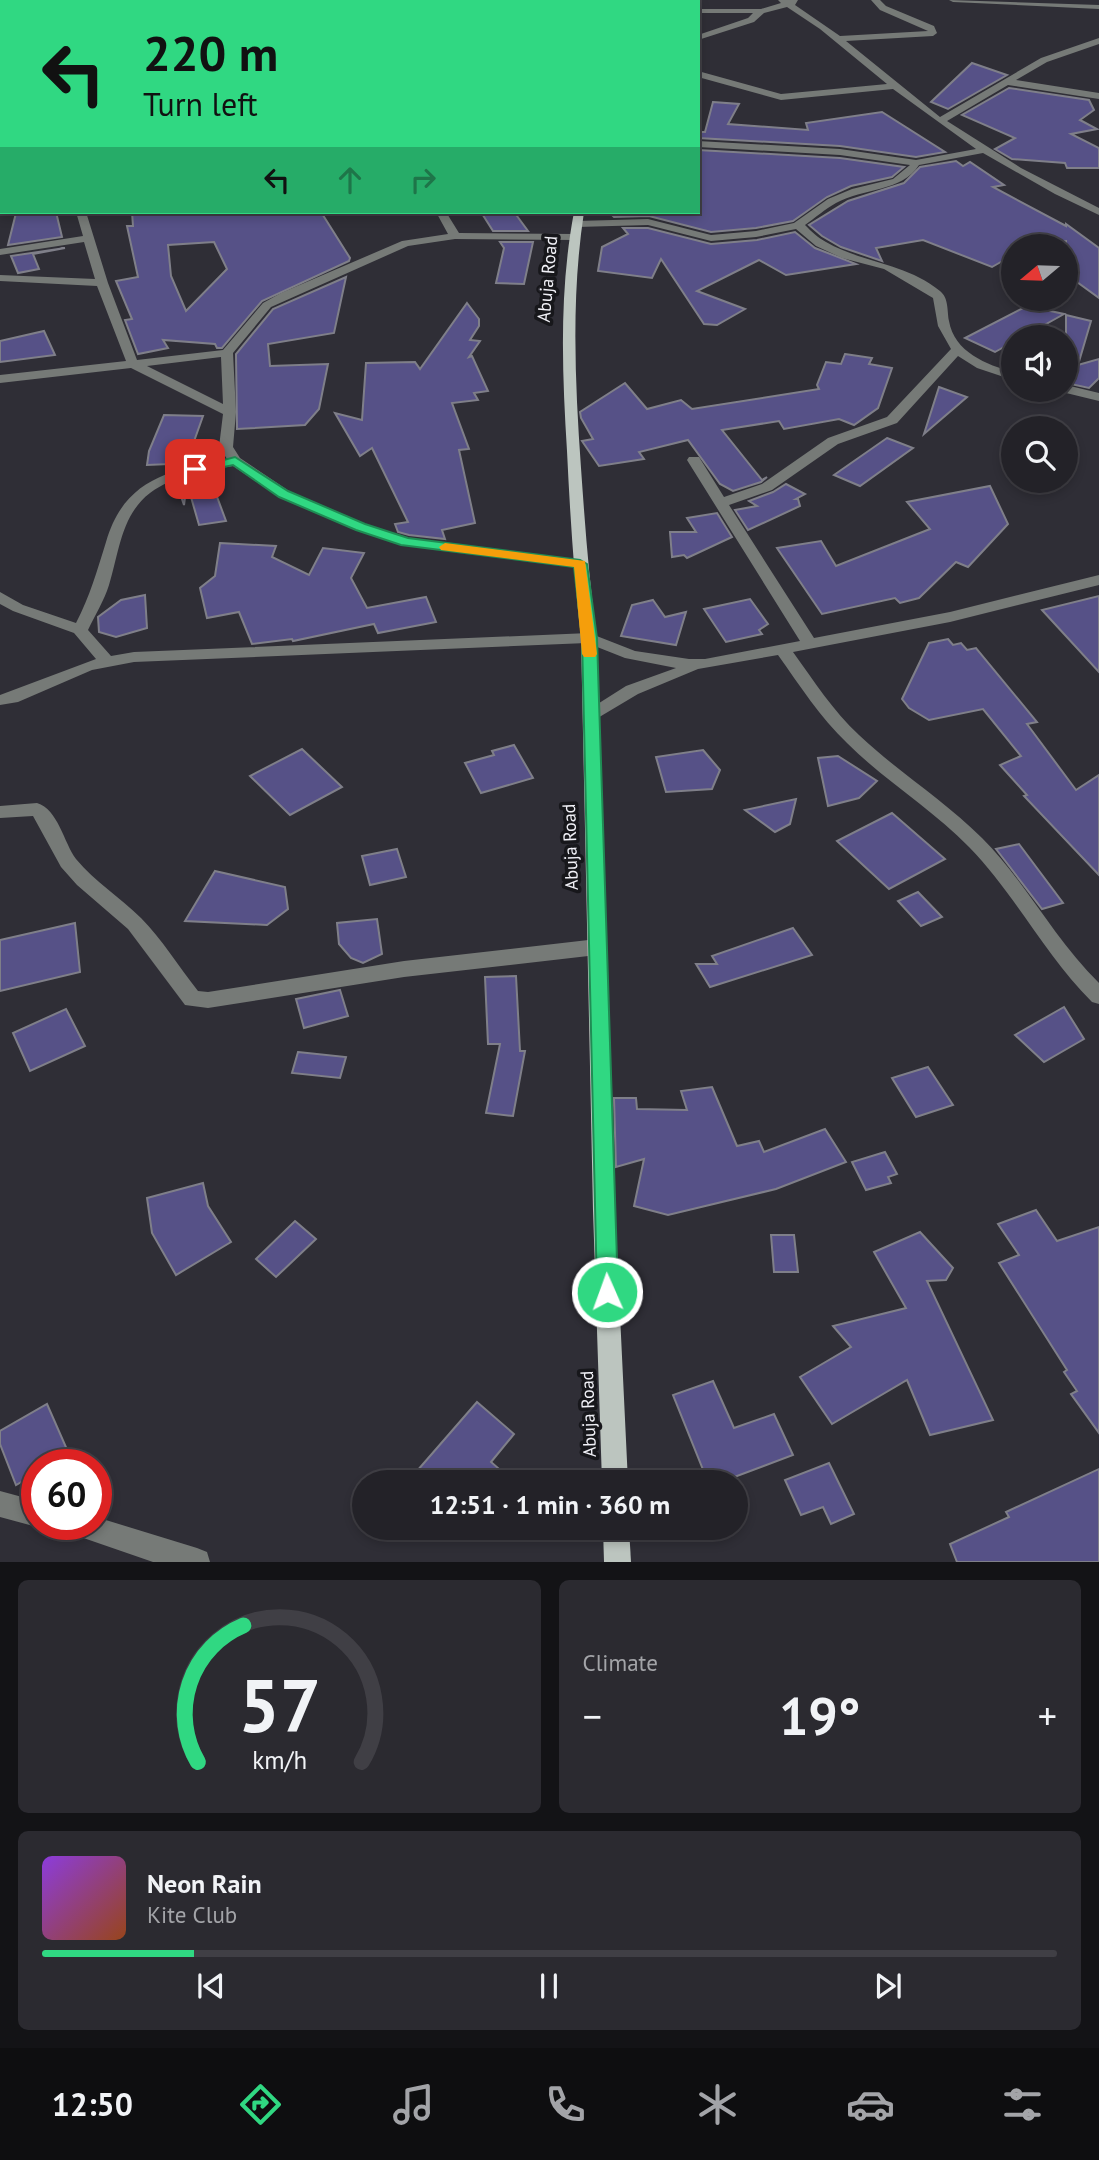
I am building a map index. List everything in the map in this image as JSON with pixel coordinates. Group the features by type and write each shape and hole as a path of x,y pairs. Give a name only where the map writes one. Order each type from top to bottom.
{"main road":[{"name":"Abuja Road","path":"577,224 567,319 580,564 589,638 615,1470"},
{"path":"617,1540 618,1562"}],"street":[{"path":"700,37 751,20 761,11 784,2 802,0"},
{"path":"836,39 933,33 931,28 883,8 875,0"},
{"path":"953,0 1099,5"},
{"path":"1092,0 1099,5"},
{"path":"784,2 836,39 940,121 1099,212"},
{"path":"700,11 761,11"},
{"path":"940,121 1044,60 1099,41"},
{"path":"700,75 781,97 894,86"},
{"path":"1008,82 1099,96"},
{"path":"700,144 840,152 916,163 985,149"},
{"path":"580,564 406,542 360,527 284,494 235,461 226,447 230,412 227,354 267,305 406,243 577,224 648,222 711,238 743,236 798,225 832,201 856,191 897,181 910,172 916,163"},
{"path":"82,214 102,284 133,364 230,412"},
{"path":"442,214 455,236"},
{"path":"798,225 820,244 846,256 888,267 937,294 942,301 944,327 956,350 1001,371"},
{"path":"0,252 89,238"},
{"path":"0,278 102,284"},
{"path":"721,503 767,487 833,440 892,420 956,350"},
{"path":"0,379 227,354"},
{"path":"1078,392 1099,397"},
{"path":"694,460 810,645"},
{"path":"80,631 100,588 115,531 135,498 158,482 195,469 235,461"},
{"path":"591,716 632,690 705,664 950,617 1099,580"},
{"path":"0,597 18,608 80,631 107,662"},
{"path":"0,700 12,698 88,666 134,657 589,638 611,649 643,659 674,664 705,664"},
{"path":"783,650 837,723 974,842 1005,875 1088,986 1099,996"},
{"path":"0,813 37,809 68,862 84,880 135,924 192,999 208,1000 404,969 597,947"},
{"path":"0,1504 21,1510"},
{"path":"112,1535 197,1562"}],"building":[{"path":"972,63 1007,75 948,109 931,102"},
{"path":"1009,88 1089,100 1094,110 1080,120 1097,129 1071,134 1099,148 1099,168 1067,168 1065,163 1012,159 995,149 1015,138 962,115"},
{"path":"713,102 739,104 728,124 808,130 806,123 882,112 945,152 916,157 840,146 700,138 700,132 705,132"},
{"path":"700,150 840,158 904,167 892,177 851,186 827,197 793,221 756,228 711,232 649,216 614,217 611,214 700,214"},
{"path":"956,161 963,166 970,162 1004,185 993,187 1066,224 1099,248 1099,298 1078,283 1078,234 1001,234 1001,262 992,267 923,240 876,248 882,261 841,247 809,225 848,201 904,183 920,167"},
{"path":"16,214 56,214 62,237 8,245"},
{"path":"132,214 322,214 350,258 349,261 262,301 222,348 217,348 215,344 163,340 168,348 138,354 125,320 132,319 116,281 138,277 127,226 133,226","holes":["214,242 227,269 186,311 171,276 168,245"]},
{"path":"482,214 515,214 528,231 493,231"},
{"path":"623,228 648,228 711,244 757,240 795,232 815,248 856,264 786,275 759,260 697,291 745,309 717,325 704,324 661,259 652,278 598,271 602,247 628,234"},
{"path":"500,242 533,242 524,284 496,283 504,248"},
{"path":"65,248 33,254 39,269 18,273 11,256"},
{"path":"346,277 334,333 268,344 270,366 328,364 319,409 305,425 237,429 236,354 273,309"},
{"path":"467,303 479,319 479,326 470,340 480,341 469,357 472,356 488,391 474,393 478,400 452,403 469,449 459,450 475,523 442,530 445,539 398,532 395,524 408,522 372,448 360,456 335,413 362,420 366,363 415,362 420,369"},
{"path":"1015,312 1064,314 1044,325 1001,325 1001,349 995,352 965,338"},
{"path":"1066,315 1091,321 1078,365 1078,325 1066,325"},
{"path":"44,331 55,355 0,362 0,341"},
{"path":"845,354 872,358 869,364 892,368 878,408 854,425 839,419 784,429 779,421 722,430 762,480 767,477 761,482 733,491 720,484 688,440 639,452 644,459 599,466 582,441 593,439 580,412 625,383 647,409 681,400 692,409 819,389 817,385 826,362 841,364"},
{"path":"1099,359 1099,378 1089,388 1078,386 1078,365"},
{"path":"939,387 967,397 924,434"},
{"path":"164,415 203,416 189,464 172,470 170,464 147,465 149,451"},
{"path":"887,438 913,448 860,486 834,475"},
{"path":"187,478 187,482 210,478 226,521 199,525 187,483 184,505 176,482"},
{"path":"786,484 805,494 796,499 800,506 748,530 735,510 757,506 749,501"},
{"path":"990,486 1008,524 968,567 956,562 919,598 900,603 895,598 822,614 777,548 821,541 836,566 930,529 907,502"},
{"path":"717,513 732,537 687,558 684,555 672,557 670,532 696,532 687,518"},
{"path":"220,543 276,546 272,557 309,575 323,548 364,553 351,578 367,608 426,597 436,622 378,633 374,624 293,641 252,644 239,612 207,618 200,588 215,576"},
{"path":"145,595 147,628 116,637 99,632 98,617 121,600"},
{"path":"1099,596 1099,672 1042,610"},
{"path":"750,599 768,624 759,630 762,634 726,642 704,609"},
{"path":"653,600 665,617 686,612 676,645 621,636 632,605"},
{"path":"948,639 953,645 961,643 967,650 976,648 1037,722 1027,724 1076,790 1099,775 1099,875 1024,796 1027,795 1000,765 1021,756 983,709 929,720 909,708 902,699 929,643"},
{"path":"514,745 533,778 481,793 465,763 494,755 492,751"},
{"path":"302,749 342,787 290,815 250,776"},
{"path":"703,750 720,770 712,789 666,792 656,757"},
{"path":"838,756 877,781 859,798 828,806 818,758"},
{"path":"796,799 790,824 775,832 745,810"},
{"path":"892,813 945,859 889,889 837,841"},
{"path":"1019,844 1063,903 1042,909 996,849"},
{"path":"397,849 406,877 370,885 362,856"},
{"path":"215,871 285,887 288,909 267,925 185,921"},
{"path":"918,892 942,917 921,926 898,901"},
{"path":"377,919 382,954 363,963 351,958 339,944 337,923"},
{"path":"75,923 80,972 0,991 0,940"},
{"path":"793,928 812,955 710,987 696,964 717,964 712,956"},
{"path":"516,976 520,1051 525,1051 513,1116 486,1113 500,1044 488,1044 485,977"},
{"path":"340,990 348,1016 304,1028 296,999"},
{"path":"1064,1007 1084,1039 1044,1062 1015,1035"},
{"path":"66,1009 85,1046 30,1071 13,1033"},
{"path":"298,1052 346,1057 340,1078 292,1073"},
{"path":"928,1067 953,1105 916,1117 892,1078"},
{"path":"712,1087 737,1146 759,1141 764,1152 825,1129 846,1162 776,1189 668,1215 634,1206 644,1159 616,1167 614,1098 636,1098 637,1109 687,1110 681,1091"},
{"path":"885,1152 897,1174 888,1177 891,1183 866,1190 852,1162"},
{"path":"203,1183 208,1206 231,1242 176,1275 152,1233 147,1198"},
{"path":"1036,1210 1057,1241 1099,1227 1099,1433 1071,1394 1077,1391 1064,1372 1067,1370 999,1263 1019,1255 998,1224"},
{"path":"295,1221 316,1239 276,1277 256,1259"},
{"path":"920,1232 953,1268 946,1280 927,1281 993,1420 930,1435 907,1380 832,1424 800,1377 851,1347 833,1326 906,1308 874,1252"},
{"path":"771,1235 794,1235 798,1272 774,1272"},
{"path":"713,1381 734,1428 774,1414 793,1455 748,1472 703,1470 673,1395"},
{"path":"477,1402 514,1434 491,1462 500,1470 418,1470"},
{"path":"47,1404 67,1449 21,1449 21,1482 16,1485 0,1444 0,1431"},
{"path":"829,1463 854,1514 831,1524 823,1507 801,1515 785,1480"},
{"path":"1099,1469 1099,1562 957,1562 950,1544 1009,1517 1006,1512"}],"slow traffic":[{"path":"445,547 580,564 590,654"}],"route":[{"path":"195,469 235,461 284,494 360,527 406,542 580,564 589,638 607,1292"}]}
